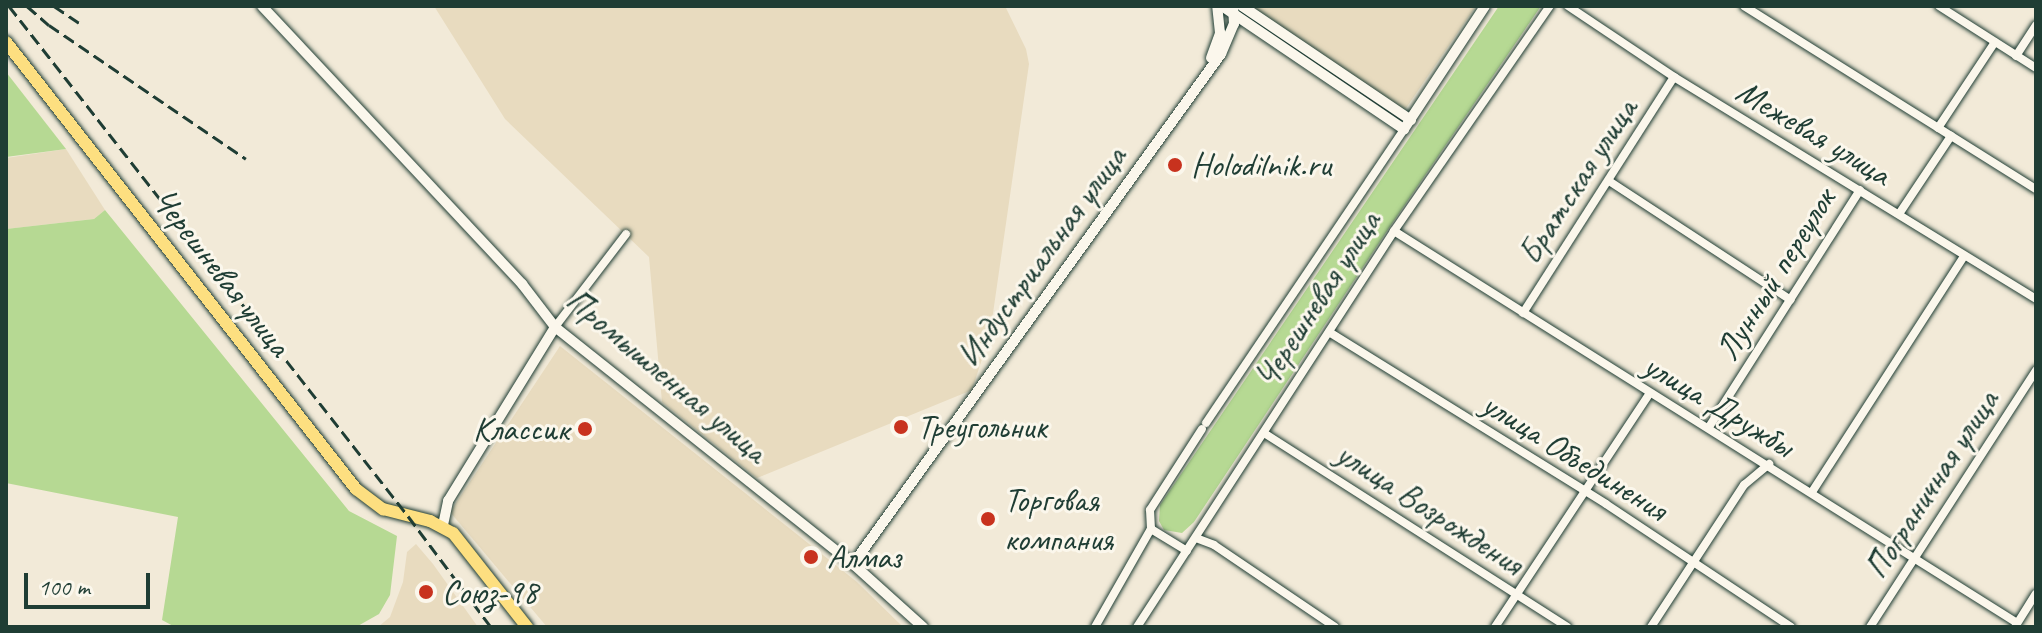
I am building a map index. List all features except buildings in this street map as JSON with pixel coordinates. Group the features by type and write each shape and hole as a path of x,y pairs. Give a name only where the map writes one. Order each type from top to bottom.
{"main road":[{"name":"Черешневая улица","path":"6,42 356,489 383,509 443,525"},
{"path":"443,525 527,627"}],"street":[{"name":"Промышленная улица","path":"262,6 522,284 555,327 853,564 923,627"},
{"path":"1192,95 1215,50 1220,33 1220,6 1236,9 1407,124"},
{"path":"1095,627 1151,529 1150,510 1485,6"},
{"name":"Черешневая улица","path":"1137,627 1394,231 1550,6"},
{"name":"Межевая улица","path":"1568,6 1674,77 2036,299"},
{"path":"1744,6 1758,10 2036,189"},
{"path":"1939,6 2036,68"},
{"name":"Индустриальная улица","path":"853,564 1192,95 1231,36 1236,9"},
{"path":"2016,56 2036,25"},
{"path":"1938,128 1995,42"},
{"name":"Братская улица","path":"1523,313 1674,77"},
{"path":"1899,214 1951,136"},
{"path":"1609,181 1791,300"},
{"name":"Лунный переулок","path":"1709,427 1860,190"},
{"name":"улица Дружбы","path":"1394,231 1649,394 1769,464 2016,625"},
{"path":"443,525 448,501 555,327 626,234"},
{"path":"1812,492 1964,256"},
{"name":"улица Объединения","path":"1329,332 1694,562 1791,627"},
{"name":"Пограничная улица","path":"1870,627 2036,370"},
{"path":"1495,627 1649,394"},
{"name":"улица Возрождения","path":"1264,433 1567,627"},
{"path":"1651,627 1744,485 1769,464"},
{"path":"1151,529 1187,551"},
{"path":"1196,538 1214,545 1335,627"},
{"path":"2016,625 2036,594"},
{"path":"2026,609 2036,616"}],"shaded area":[{"path":"434,6 1005,6 1026,49 1029,64 990,334 972,390 757,478 662,402 649,257 505,119"},
{"path":"1250,6 1476,6 1404,111"},
{"path":"66,149 105,210 94,219 6,229 6,158"},
{"name":"Классик","path":"560,346 857,582 903,627 547,627 450,512"},
{"name":"Союз-98","path":"416,544 478,627 378,627 390,617 403,582 407,552"}],"green space":[{"path":"1499,6 1541,6 1194,522 1182,533 1164,530 1159,521 1160,505"},
{"path":"6,72 66,149 6,157"},
{"path":"105,210 349,511 397,536 390,595 379,614 356,627 175,627 162,620 178,517 6,483 6,229 94,219"}],"railway":[{"path":"9,6 408,516 491,627"},
{"path":"27,6 49,25 246,159"},
{"path":"54,6 79,23"}],"place":[{"name":"Holodilnik.ru","path":"1175,165"},
{"name":"Треугольник","path":"901,427"},
{"name":"Классик","path":"585,429"},
{"name":"Торговая компания","path":"988,519"},
{"name":"Алмаз","path":"811,557"},
{"name":"Союз-98","path":"426,592"}]}
